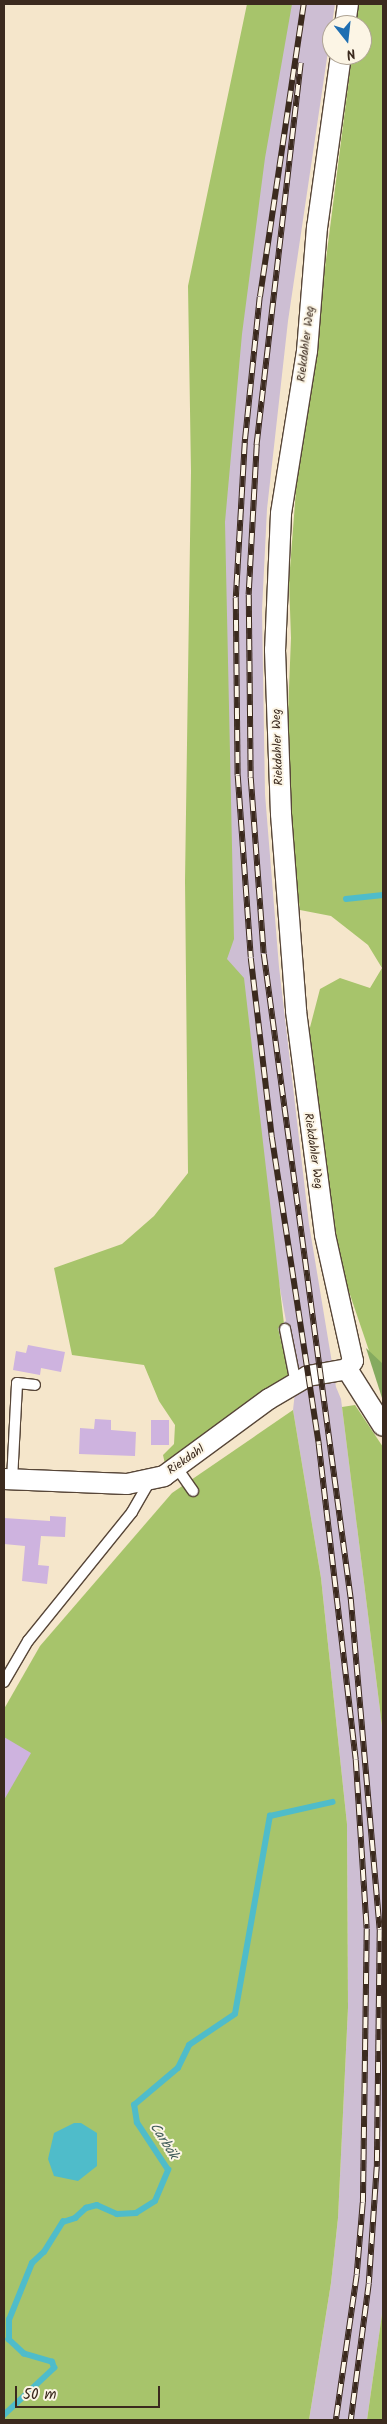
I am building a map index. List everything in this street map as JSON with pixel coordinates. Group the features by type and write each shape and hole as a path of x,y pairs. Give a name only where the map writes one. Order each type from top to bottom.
{"street":[{"name":"Riekdahler Weg","path":"340,65 317,227 307,351 281,514 275,650 281,814 296,1011 325,1236 353,1361 347,1369"},
{"name":"Riekdahl","path":"8,1479 127,1484 150,1480 177,1468 269,1399 308,1376 347,1369"},
{"path":"347,1369 383,1426"}],"lane":[{"path":"285,1329 296,1384"},
{"path":"8,1479 17,1383 35,1385"},
{"path":"177,1468 193,1491"},
{"path":"4,1682 28,1641 132,1512 150,1480"}],"shaded area":[{"path":"267,4 335,4 333,15 322,15 322,65 326,65 288,321 267,509 262,610 265,794 279,967 309,1224 336,1387 341,1399 383,1734 383,2307 367,2420 309,2420 331,2283 338,2218 348,2008 347,1824 321,1578 293,1410 295,1392 272,1328 286,1321 218,954 208,596"}],"green space":[{"path":"247,4 292,4 265,158 242,334 225,522 234,939 227,959 244,978 284,1324 278,1328 289,1375 165,1464 163,1455 174,1444 175,1425 159,1401 144,1365 72,1355 54,1268 122,1244 154,1216 188,1173 185,881 191,472 188,286"},
{"path":"358,4 383,4 383,1392 341,1268 308,1035 320,989 340,978 370,988 382,968 368,945 331,916 300,910 289,827 287,738 291,638 289,581 298,464 318,347 322,291 351,65 372,65 372,15 356,15"},
{"path":"366,1348 383,1364 383,1401"},
{"path":"355,1405 383,1447 383,1734 342,1407"},
{"path":"293,1410 321,1578 347,1824 348,2008 338,2218 331,2283 309,2420 4,2420 4,1709 40,1646 172,1493"},
{"path":"383,2307 383,2420 367,2420"}],"water":[{"path":"74,2123 81,2123 97,2133 97,2166 78,2181 54,2176 48,2159 54,2133"}],"building":[{"path":"28,1345 65,1352 61,1372 41,1368 40,1375 13,1370 16,1351 26,1353"},
{"path":"95,1419 111,1420 111,1430 136,1432 135,1456 79,1454 80,1428 94,1429"},
{"path":"151,1420 169,1420 169,1445 151,1445"},
{"path":"50,1516 66,1517 65,1537 41,1536 38,1565 49,1566 47,1584 22,1581 25,1546 4,1544 4,1518 50,1521"},
{"path":"4,1737 31,1753 4,1800"}],"waterway":[{"path":"346,899 383,895"},
{"name":"Carbäk","path":"4,2415 54,2368 52,2362 24,2354 9,2340 9,2320 32,2263 44,2252 63,2222 75,2218 86,2208 97,2205 117,2214 136,2213 155,2201 168,2170 137,2123 134,2105 178,2068 189,2045 235,2014 270,1816 332,1802"}],"railway":[{"path":"304,4 260,297 245,443 236,598 238,776 251,958 272,1137 319,1445 356,1760 367,1929 363,2203 357,2275 336,2420"},
{"path":"301,63 257,445 249,595 251,778 264,954 351,1599 380,1930 377,2167 369,2284 351,2420"}]}
